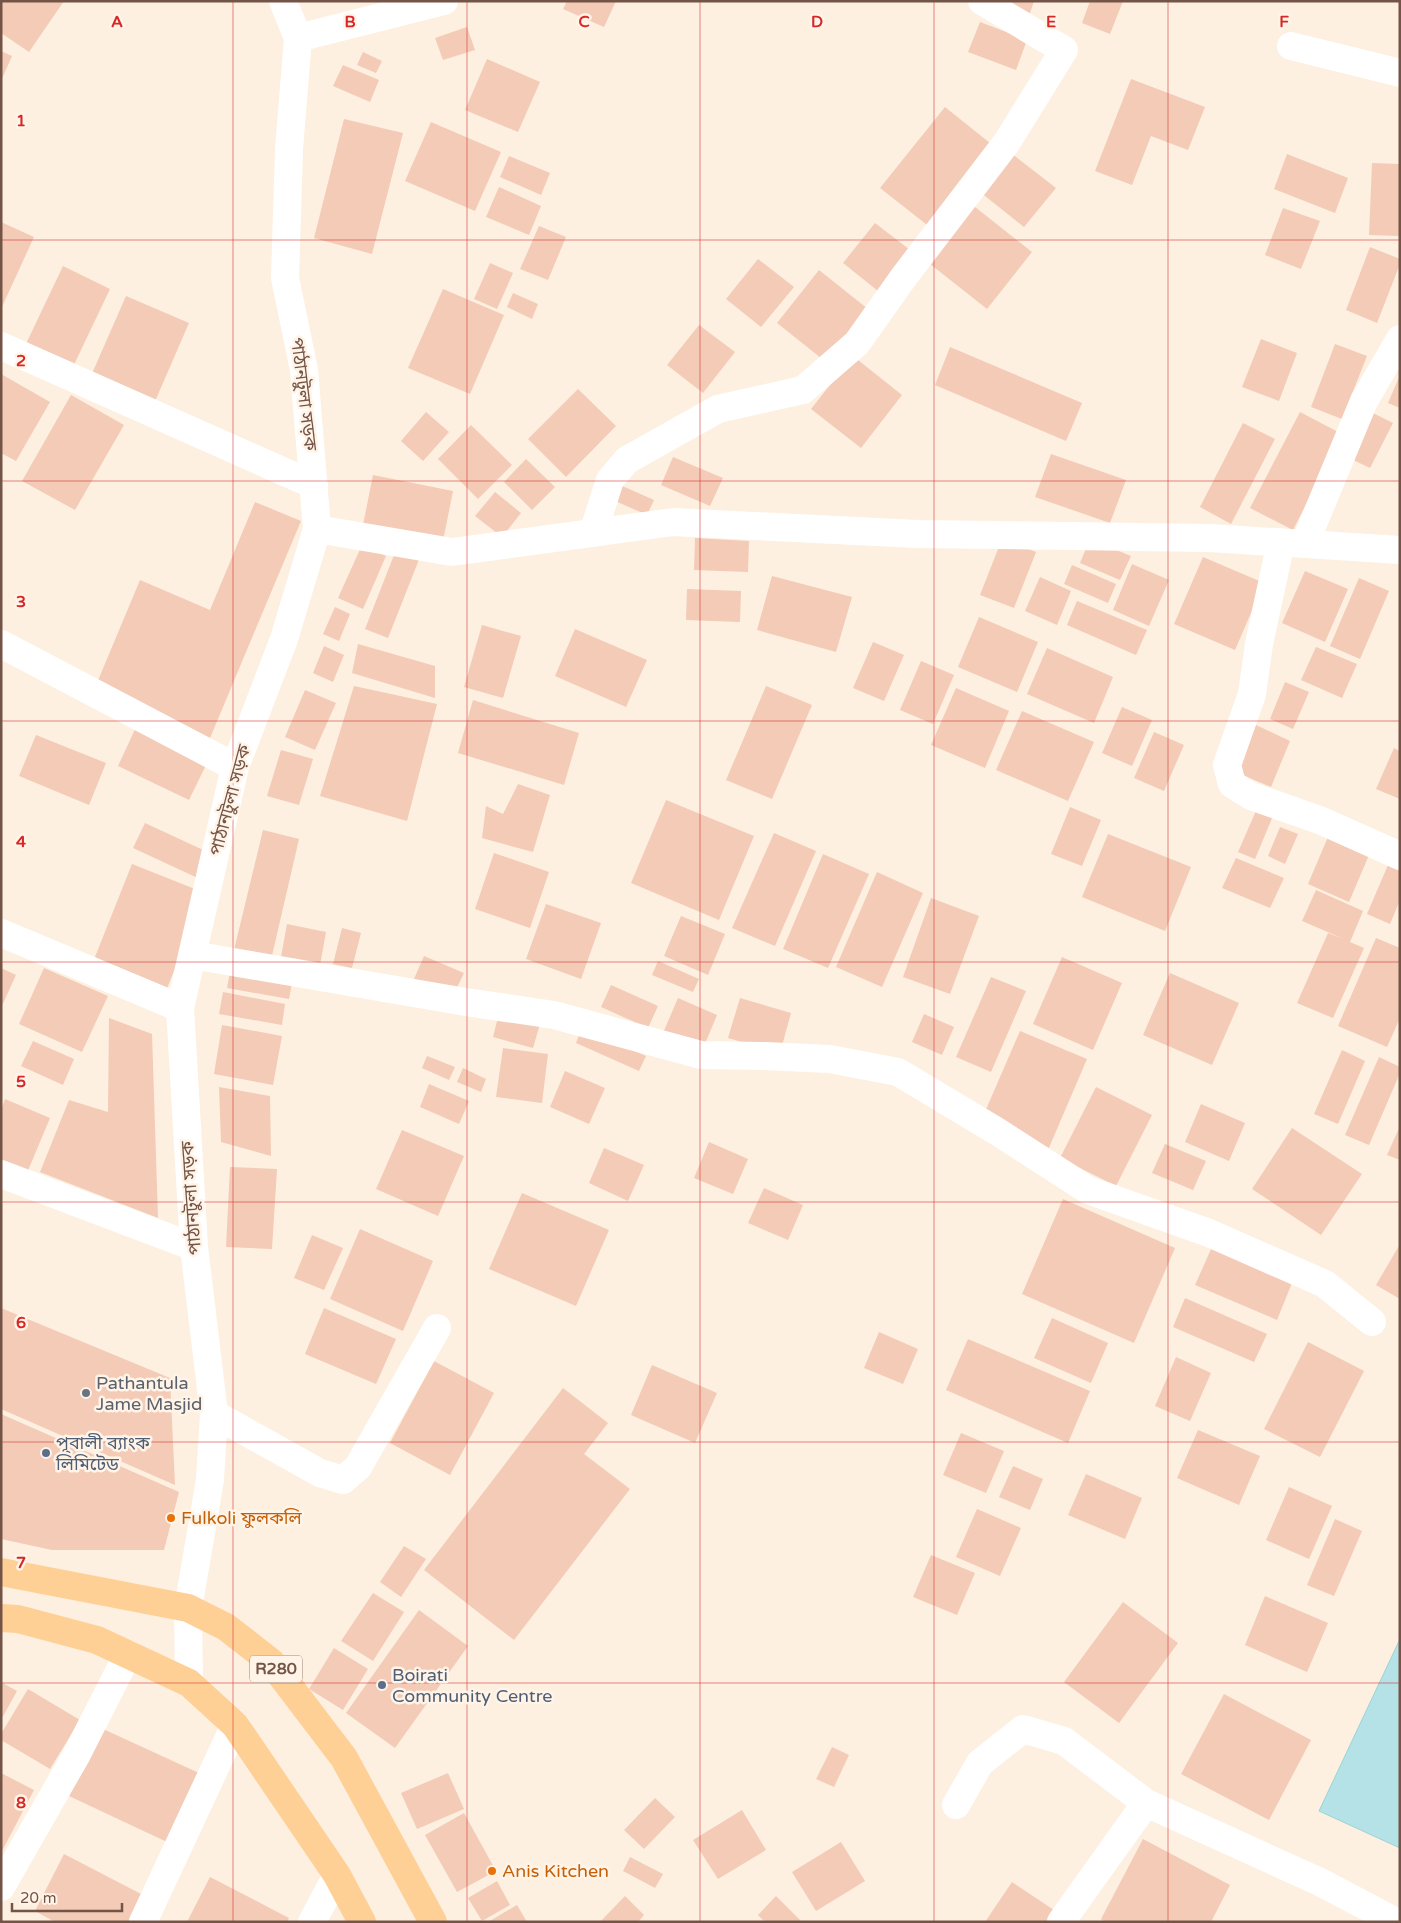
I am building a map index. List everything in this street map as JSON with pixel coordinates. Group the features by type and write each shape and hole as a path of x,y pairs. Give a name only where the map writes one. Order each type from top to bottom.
{"main road":[{"name":"R280","path":"1,1572 188,1608 226,1627 271,1662 344,1758 433,1922"},
{"path":"1,1618 18,1618 97,1640 189,1684 235,1725 338,1876 362,1922"}],"street":[{"name":"পাঠানটুলা সড়ক","path":"189,1684 188,1608 210,1480 214,1414 194,1247 180,1008 235,767 284,639 317,529 304,370 285,278 289,149 298,38 284,1"},
{"path":"298,38 444,1"},
{"path":"593,533 610,480 627,460 718,410 803,390 857,343 903,278 1007,142 1064,50 982,1"},
{"path":"1292,46 1400,74"},
{"path":"1400,339 1364,401 1293,543 1259,644 1252,694 1227,765 1232,784 1251,796 1322,821 1400,856"},
{"path":"1,346 314,485"},
{"path":"317,529 452,552 673,522 918,534 1210,538 1400,550"},
{"path":"1,644 235,767"},
{"path":"1,933 180,1008"},
{"path":"192,955 466,1002 554,1015 701,1055 830,1059 898,1072 1088,1190 1209,1233 1325,1284 1372,1322"},
{"path":"1,1174 194,1247"},
{"path":"214,1414 320,1473 344,1480 358,1467 437,1328"},
{"path":"1,1887 77,1754 128,1654"},
{"path":"143,1922 235,1725"},
{"path":"956,1805 980,1763 1023,1729 1064,1741 1146,1803 1320,1882 1396,1922"},
{"path":"1061,1922 1146,1803"},
{"path":"312,1922 338,1876"}],"water":[{"path":"1400,1639 1400,1848 1319,1811"}],"building":[{"path":"1,1 64,1 29,52 1,33"},
{"path":"567,1 616,1 604,27 563,9"},
{"path":"988,1 1034,1 1028,19"},
{"path":"1090,1 1123,1 1110,34 1082,23"},
{"path":"980,22 1027,40 1016,70 968,52"},
{"path":"467,27 475,50 443,60 435,38"},
{"path":"1,51 12,56 1,81"},
{"path":"363,52 382,61 376,73 357,65"},
{"path":"487,59 540,82 518,132 465,110"},
{"path":"343,65 379,80 370,102 333,86"},
{"path":"1131,79 1205,107 1188,150 1151,136 1132,185 1095,171"},
{"path":"945,107 995,147 931,228 880,188"},
{"path":"344,119 403,133 372,254 314,238"},
{"path":"431,122 501,152 475,211 405,181"},
{"path":"1011,153 1056,188 1024,227 980,192"},
{"path":"1287,154 1348,178 1335,213 1274,189"},
{"path":"509,156 550,173 541,195 500,177"},
{"path":"1372,163 1400,164 1400,236 1369,235"},
{"path":"499,187 541,206 529,235 486,217"},
{"path":"970,203 1032,252 987,309 925,260"},
{"path":"1283,208 1320,221 1301,269 1265,255"},
{"path":"1,222 34,237 1,309"},
{"path":"875,223 910,250 878,291 843,263"},
{"path":"539,226 566,237 548,280 520,269"},
{"path":"1370,247 1400,259 1400,264 1377,323 1346,310"},
{"path":"758,259 794,287 761,327 726,299"},
{"path":"490,263 513,273 497,309 474,299"},
{"path":"63,266 110,289 71,371 24,348"},
{"path":"819,270 868,309 826,362 777,323"},
{"path":"443,289 504,315 470,394 408,368"},
{"path":"513,293 538,304 532,319 507,307"},
{"path":"126,296 189,323 153,406 90,378"},
{"path":"699,325 735,352 703,393 667,365"},
{"path":"1261,339 1297,353 1279,401 1242,387"},
{"path":"1335,344 1367,356 1342,419 1311,407"},
{"path":"950,347 1082,403 1066,441 935,385"},
{"path":"853,356 902,395 861,448 811,409"},
{"path":"1,374 50,402 16,461 1,453"},
{"path":"1400,375 1400,408 1388,403"},
{"path":"578,389 616,426 566,477 528,439"},
{"path":"71,395 124,425 75,510 22,481"},
{"path":"1369,411 1393,423 1370,468 1347,457"},
{"path":"426,412 449,432 423,461 401,441"},
{"path":"1300,412 1342,434 1293,530 1250,508"},
{"path":"1243,423 1275,439 1231,524 1200,507"},
{"path":"471,425 512,465 478,499 438,459"},
{"path":"1051,454 1126,480 1110,523 1035,497"},
{"path":"673,457 723,478 710,506 661,485"},
{"path":"526,459 555,487 532,510 504,482"},
{"path":"373,475 453,491 443,541 363,525"},
{"path":"620,485 654,500 647,515 613,500"},
{"path":"495,492 521,513 502,537 475,516"},
{"path":"255,502 301,521 210,738 94,690 140,580 210,610"},
{"path":"695,538 749,541 748,572 694,570"},
{"path":"1002,539 1036,552 1014,608 980,595"},
{"path":"1090,539 1131,556 1120,580 1080,563"},
{"path":"362,545 386,556 363,609 338,598"},
{"path":"396,550 422,552 388,638 365,629"},
{"path":"1203,557 1264,583 1235,650 1174,624"},
{"path":"1132,564 1169,580 1149,626 1113,610"},
{"path":"1072,565 1116,584 1108,603 1064,584"},
{"path":"1305,571 1348,589 1325,642 1282,623"},
{"path":"772,576 852,597 836,652 757,630"},
{"path":"1040,577 1071,591 1057,625 1025,611"},
{"path":"1359,578 1389,591 1360,659 1330,646"},
{"path":"687,589 741,591 740,622 686,620"},
{"path":"1077,601 1147,630 1136,655 1067,625"},
{"path":"335,607 350,614 339,641 323,634"},
{"path":"979,617 1038,642 1017,692 958,667"},
{"path":"482,625 521,636 503,698 464,687"},
{"path":"575,629 647,660 626,707 555,676"},
{"path":"873,642 904,655 884,701 853,688"},
{"path":"358,644 435,666 435,698 352,673"},
{"path":"324,646 344,655 333,682 313,673"},
{"path":"1316,647 1357,664 1342,698 1301,680"},
{"path":"1047,648 1113,677 1094,723 1027,694"},
{"path":"921,661 954,675 933,724 900,710"},
{"path":"1285,682 1309,692 1293,729 1270,719"},
{"path":"354,686 437,704 407,821 320,796"},
{"path":"766,686 812,705 772,799 726,780"},
{"path":"956,688 1009,711 985,768 931,745"},
{"path":"305,690 336,703 315,750 285,737"},
{"path":"473,700 579,733 564,785 458,753"},
{"path":"1122,707 1152,720 1132,766 1102,753"},
{"path":"1022,711 1094,742 1068,801 996,770"},
{"path":"137,725 209,759 189,800 118,766"},
{"path":"1256,725 1290,741 1271,787 1235,772"},
{"path":"1154,732 1184,745 1164,791 1134,778"},
{"path":"36,735 106,763 89,805 19,776"},
{"path":"1394,748 1400,751 1400,799 1376,789"},
{"path":"281,750 313,759 299,805 267,796"},
{"path":"518,784 550,795 533,852 482,838 486,806 503,814"},
{"path":"666,800 754,836 719,920 631,883"},
{"path":"1259,804 1275,811 1255,859 1238,852"},
{"path":"1070,807 1101,820 1082,866 1051,854"},
{"path":"145,823 214,855 202,880 133,848"},
{"path":"1280,827 1298,834 1285,864 1268,856"},
{"path":"263,830 299,839 271,960 234,950"},
{"path":"774,833 816,851 775,946 732,928"},
{"path":"1108,834 1191,867 1165,931 1082,897"},
{"path":"1328,837 1369,855 1349,902 1308,884"},
{"path":"494,853 549,872 530,928 475,909"},
{"path":"823,854 869,874 828,968 783,949"},
{"path":"1236,858 1284,878 1270,908 1222,888"},
{"path":"132,864 205,893 164,996 91,967"},
{"path":"1388,865 1400,871 1400,900 1390,924 1367,914"},
{"path":"877,872 923,893 882,987 836,967"},
{"path":"1316,890 1363,911 1350,942 1364,948 1333,1018 1297,1003 1328,933 1344,939 1302,921"},
{"path":"931,898 979,916 950,994 903,977"},
{"path":"546,904 601,923 581,979 526,959"},
{"path":"681,916 725,934 708,975 664,956"},
{"path":"287,924 326,932 318,976 279,968"},
{"path":"342,928 361,933 352,968 333,964"},
{"path":"1376,938 1400,948 1400,1018 1387,1047 1338,1026"},
{"path":"424,956 464,973 453,996 414,979"},
{"path":"1062,957 1122,983 1093,1050 1033,1024"},
{"path":"658,961 699,979 693,992 652,975"},
{"path":"231,966 293,978 289,999 227,988"},
{"path":"1,968 16,975 1,1008"},
{"path":"44,968 108,996 82,1052 19,1024"},
{"path":"1170,973 1239,1003 1212,1065 1143,1035"},
{"path":"991,977 1026,991 991,1072 956,1057"},
{"path":"611,985 658,1006 648,1028 601,1007"},
{"path":"223,992 285,1004 282,1025 219,1014"},
{"path":"678,998 717,1015 702,1051 663,1033"},
{"path":"740,998 791,1013 780,1053 728,1038"},
{"path":"499,1013 540,1024 533,1048 493,1037"},
{"path":"924,1014 954,1027 942,1055 912,1042"},
{"path":"109,1018 152,1034 158,1218 40,1172 69,1100 108,1112"},
{"path":"222,1025 282,1036 273,1085 214,1074"},
{"path":"582,1028 646,1056 639,1071 576,1043"},
{"path":"1020,1031 1087,1059 1048,1150 981,1121"},
{"path":"33,1041 74,1059 63,1085 21,1066"},
{"path":"503,1048 548,1054 542,1103 496,1097"},
{"path":"1342,1050 1365,1061 1338,1124 1314,1114"},
{"path":"427,1056 455,1067 449,1080 422,1068"},
{"path":"1379,1057 1400,1067 1400,1073 1369,1145 1345,1135"},
{"path":"463,1068 486,1079 481,1092 457,1082"},
{"path":"565,1071 605,1088 589,1124 550,1107"},
{"path":"429,1084 469,1101 459,1124 420,1107"},
{"path":"219,1087 270,1096 271,1156 221,1142"},
{"path":"1096,1087 1152,1115 1116,1186 1060,1158"},
{"path":"5,1099 50,1118 27,1173 1,1162 1,1110"},
{"path":"1201,1104 1245,1123 1229,1161 1185,1142"},
{"path":"1400,1126 1400,1160 1387,1155"},
{"path":"1292,1128 1362,1174 1321,1235 1252,1189"},
{"path":"402,1130 464,1156 438,1216 376,1189"},
{"path":"709,1142 748,1159 733,1194 694,1178"},
{"path":"1165,1144 1206,1161 1193,1190 1152,1173"},
{"path":"604,1148 644,1165 628,1201 589,1183"},
{"path":"230,1167 277,1169 272,1249 226,1247"},
{"path":"764,1188 803,1205 788,1240 748,1223"},
{"path":"522,1193 609,1230 576,1306 489,1269"},
{"path":"1063,1199 1175,1248 1134,1343 1022,1294"},
{"path":"360,1229 433,1261 403,1331 330,1299"},
{"path":"312,1235 343,1248 324,1290 294,1278"},
{"path":"1216,1238 1296,1273 1277,1320 1195,1285"},
{"path":"1400,1244 1400,1299 1376,1285"},
{"path":"1185,1298 1267,1334 1254,1362 1173,1327"},
{"name":"Pathantula Jame Masjid","path":"1,1308 170,1378 175,1485 1,1409"},
{"path":"324,1308 396,1339 376,1384 305,1354"},
{"path":"1052,1318 1108,1343 1091,1383 1034,1358"},
{"path":"879,1332 918,1349 903,1384 864,1368"},
{"path":"968,1339 1090,1391 1068,1443 946,1390"},
{"path":"1308,1342 1364,1371 1320,1457 1264,1429"},
{"path":"1176,1357 1211,1373 1190,1421 1155,1406"},
{"path":"434,1361 494,1393 450,1475 390,1443"},
{"path":"652,1365 717,1393 695,1443 631,1415"},
{"path":"563,1388 608,1423 584,1454 630,1489 514,1640 424,1570"},
{"name":"পূবালী ব্যাংক লিমিটেড","path":"1,1414 179,1492 164,1550 52,1550 1,1539"},
{"path":"1198,1430 1260,1456 1239,1505 1177,1478"},
{"path":"961,1433 1004,1451 986,1493 943,1475"},
{"path":"1013,1466 1043,1479 1030,1510 999,1497"},
{"path":"1086,1474 1142,1498 1125,1539 1068,1515"},
{"path":"1289,1487 1332,1506 1309,1559 1266,1540"},
{"path":"977,1509 1021,1528 1000,1576 956,1557"},
{"path":"1335,1519 1362,1531 1334,1596 1307,1585"},
{"path":"404,1546 426,1559 401,1597 380,1582"},
{"path":"931,1555 975,1573 957,1615 913,1597"},
{"path":"373,1593 404,1612 373,1661 341,1641"},
{"path":"1265,1596 1328,1623 1307,1672 1245,1645"},
{"path":"1123,1602 1178,1643 1119,1723 1064,1682"},
{"path":"419,1610 468,1646 395,1748 346,1713"},
{"path":"334,1648 368,1669 343,1710 309,1689"},
{"path":"1,1682 17,1691 1,1720"},
{"path":"28,1689 80,1720 50,1769 1,1740 1,1734"},
{"path":"1224,1694 1311,1740 1269,1820 1181,1774"},
{"path":"101,1728 199,1773 167,1842 69,1796"},
{"path":"832,1747 849,1755 834,1787 816,1779"},
{"path":"1,1773 34,1790 1,1853"},
{"path":"448,1773 464,1809 417,1829 401,1793"},
{"path":"655,1798 675,1817 644,1849 624,1830"},
{"path":"742,1810 766,1850 718,1879 693,1840"},
{"path":"464,1813 496,1871 457,1892 425,1835"},
{"path":"1143,1839 1230,1885 1211,1922 1105,1922 1101,1919"},
{"path":"841,1842 865,1881 816,1911 792,1872"},
{"path":"64,1854 143,1895 129,1922 55,1922 35,1911"},
{"path":"630,1857 663,1874 655,1888 623,1871"},
{"path":"210,1877 289,1918 287,1922 187,1922"},
{"path":"497,1881 510,1905 482,1921 468,1898"},
{"path":"1012,1882 1054,1910 1046,1922 985,1922"},
{"path":"625,1896 644,1915 638,1922 600,1922"},
{"path":"776,1896 802,1922 765,1922 758,1915"},
{"path":"517,1905 527,1922 488,1922"}],"place":[{"name":"Pathantula Jame Masjid","path":"86,1393"},
{"name":"পূবালী ব্যাংক লিমিটেড","path":"46,1453"},
{"name":"Fulkoli ফুলকলি","path":"171,1518"},
{"name":"Boirati Community Centre","path":"382,1685"},
{"name":"Anis Kitchen","path":"492,1871"}]}
